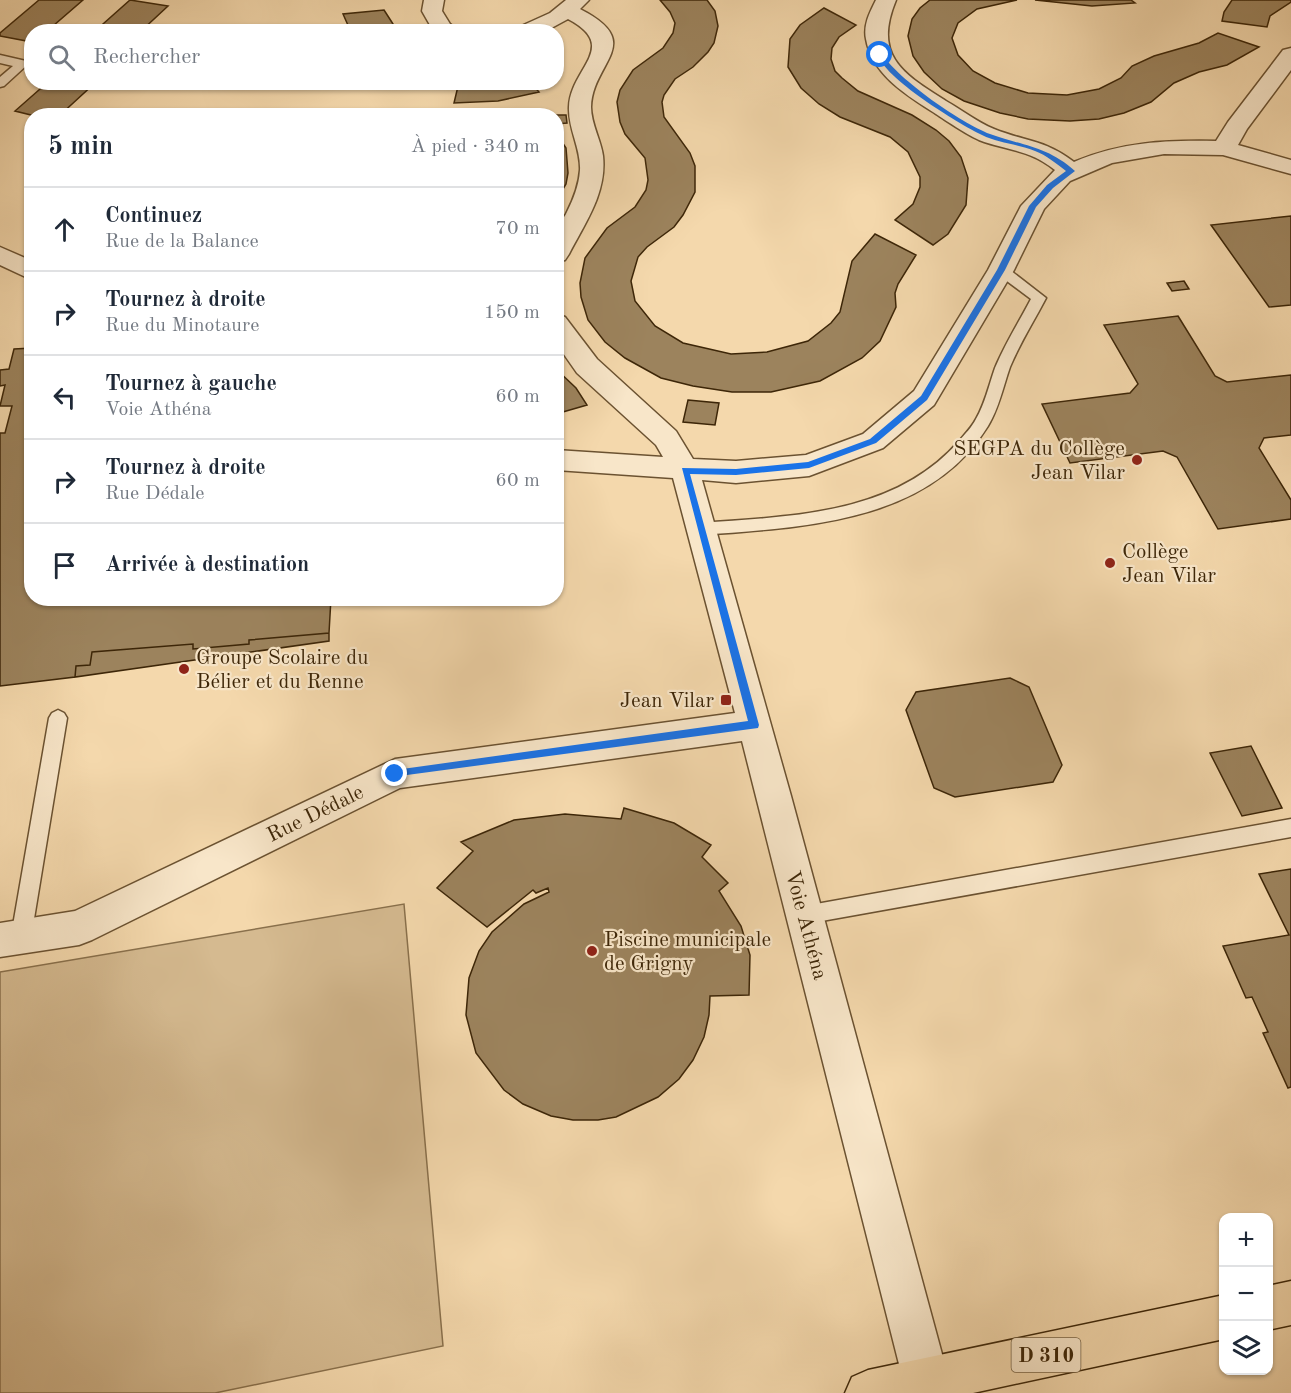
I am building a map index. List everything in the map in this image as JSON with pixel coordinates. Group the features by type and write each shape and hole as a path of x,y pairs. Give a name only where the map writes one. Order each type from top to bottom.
{"main road":[{"path":"1273,1307 1291,1303"},
{"name":"D 310","path":"868,1393 929,1386 1219,1318"}],"street":[{"path":"434,0 432,11 440,24"},
{"path":"886,0 877,18 876,40 880,55 899,78 929,100 987,135 1039,150 1071,171"},
{"path":"543,24 557,17 572,5 580,17 596,30 604,51 599,64 586,82 580,105 581,119 589,138 592,160 590,190 581,212 564,238"},
{"path":"1224,148 1236,128 1291,55"},
{"path":"564,461 736,472 809,465 873,441 924,398 1001,270 1033,206 1050,187 1071,171 1105,157 1138,150 1178,147 1224,148 1291,167"},
{"path":"0,255 24,268"},
{"name":"Voie Athéna","path":"564,334 587,366 666,438 685,470 929,1386"},
{"name":"Rue Dédale","path":"10,939 79,928 395,774 754,725"}],"lane":[{"path":"0,59 22,64 0,83"},
{"path":"701,529 830,518 898,497 936,475 981,425 1004,364 1039,298 1001,270"},
{"path":"10,939 58,718"},
{"path":"805,915 1291,828"}],"shaded area":[{"path":"404,904 443,1346 215,1393 0,1393 0,972"}],"building":[{"path":"39,0 83,0 55,24 24,24 24,40 0,36 0,33"},
{"path":"130,0 168,6 149,24 103,24"},
{"path":"660,0 707,0 715,11 718,26 714,43 708,52 693,67 675,79 664,95 662,102 664,117 690,153 695,166 695,192 674,227 647,247 638,257 631,281 635,301 655,326 683,343 731,354 767,352 808,341 831,323 840,312 852,261 875,234 916,255 898,284 895,293 896,307 880,341 862,358 820,381 771,392 732,392 661,378 625,358 605,342 588,320 581,297 580,283 585,258 607,228 635,207 646,190 648,180 645,158 625,134 620,122 617,102 620,90 633,70 663,48 673,33 675,23 670,12"},
{"path":"930,0 1017,0 977,9 958,23 952,38 958,55 973,71 995,83 1028,93 1067,95 1099,89 1121,78 1132,66 1154,56 1199,43 1218,33 1259,47 1227,65 1199,72 1174,83 1151,102 1124,113 1099,119 1070,121 1028,119 1000,113 964,101 942,89 924,72 913,56 908,36 912,19"},
{"path":"1035,0 1131,0 1135,3 1092,6"},
{"path":"1232,0 1291,0 1291,2 1270,16 1267,27 1222,21 1224,12"},
{"path":"824,8 856,25 839,37 832,48 831,59 835,71 858,91 912,115 936,130 949,141 961,157 968,178 966,205 948,234 933,245 895,220 913,204 920,187 920,177 908,152 890,137 840,117 819,104 801,88 788,67 790,39 800,25"},
{"path":"384,10 393,24 347,24 343,14"},
{"path":"39,90 87,90 68,108 24,108 24,113 15,111"},
{"path":"457,90 537,90 539,92 498,101 454,103"},
{"path":"564,145 568,173 564,187"},
{"path":"1291,216 1291,305 1269,307 1211,225"},
{"path":"1184,281 1189,289 1172,291 1167,283"},
{"path":"1178,316 1215,376 1227,382 1291,375 1291,435 1264,438 1259,448 1291,500 1291,519 1218,529 1177,457 1163,451 1070,463 1042,404 1130,393 1138,384 1104,325"},
{"path":"24,348 24,606 331,606 329,633 249,640 249,644 193,649 193,644 92,652 90,665 76,666 75,677 0,686 0,433 5,433 12,406 0,406 5,385 0,386 0,370 9,369 14,349"},
{"path":"564,377 576,388 587,405 564,412"},
{"path":"688,400 719,403 715,425 683,422"},
{"path":"329,633 329,641 75,677 76,666 90,665 92,652 193,644 193,649 249,644 249,640"},
{"path":"1010,678 1029,687 1062,765 1053,782 955,797 934,788 906,710 916,692"},
{"path":"1251,746 1282,808 1242,816 1210,753"},
{"path":"624,808 674,823 711,845 702,857 728,883 719,891 741,926 750,955 749,995 710,996 704,1037 693,1060 679,1079 658,1097 616,1117 573,1120 551,1116 523,1104 504,1090 476,1053 466,1015 469,978 479,951 492,932 524,904 549,892 548,888 536,893 533,890 487,927 437,888 473,851 461,842 514,820 565,814 621,819"},
{"path":"1291,869 1291,1087 1288,1088 1263,1033 1268,1032 1252,997 1246,998 1223,946 1289,935 1259,874"}],"place":[{"name":"SEGPA du Collège Jean Vilar","path":"1137,460"},
{"name":"Collège Jean Vilar","path":"1110,563"},
{"name":"Groupe Scolaire du Bélier et du Renne","path":"184,669"},
{"name":"Jean Vilar","path":"726,700"},
{"name":"Piscine municipale de Grigny","path":"592,951"}],"route":[{"path":"395,774 754,725 685,470 736,472 809,465 873,441 924,398 1001,270 1033,206 1050,187 1071,171 1049,154 987,135 968,124 914,90 887,66 880,55"}]}
